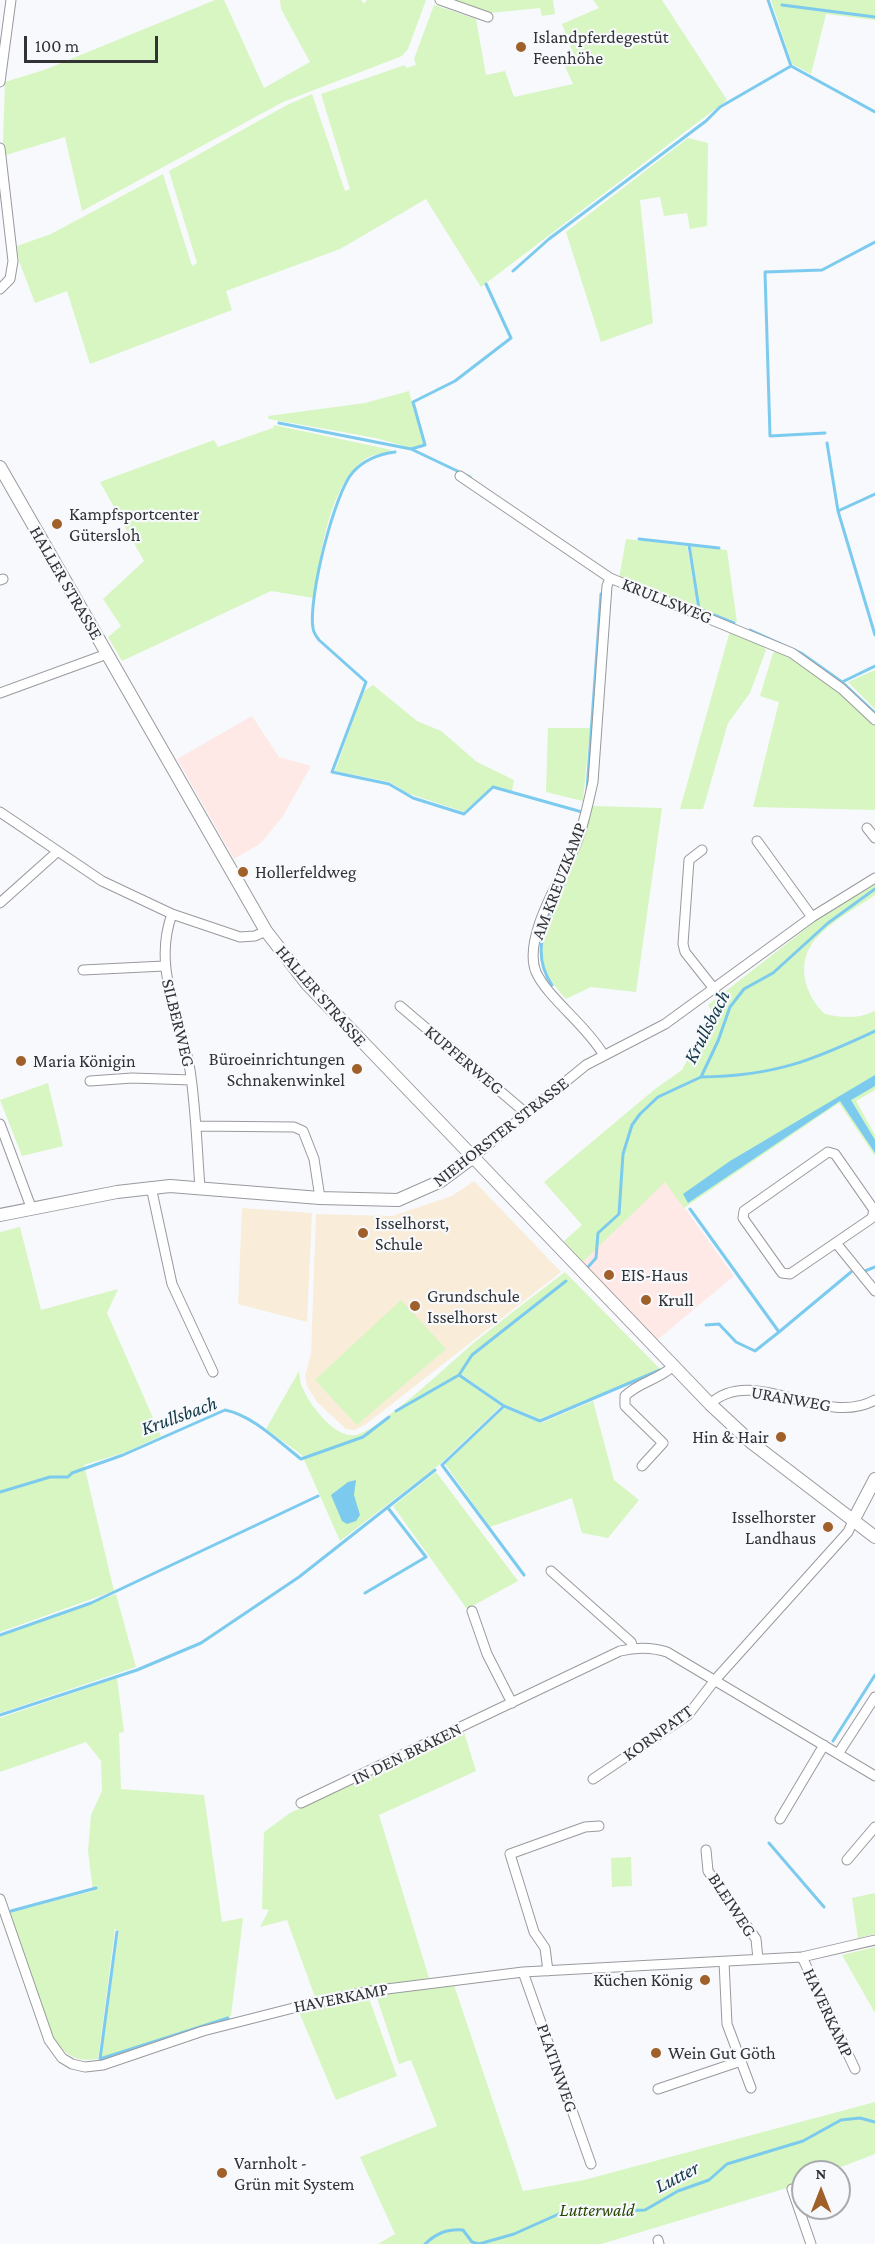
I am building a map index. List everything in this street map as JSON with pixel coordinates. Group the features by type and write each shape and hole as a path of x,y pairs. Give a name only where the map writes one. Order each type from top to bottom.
{"street":[{"path":"0,82 10,0"},
{"path":"440,0 488,17"},
{"path":"0,148 13,261 10,279 0,289"},
{"name":"HALLER STRASSE","path":"0,467 266,931 307,984 672,1367 710,1404 752,1443 875,1537"},
{"name":"KRULLSWEG","path":"460,476 610,578 792,653 843,689 875,720"},
{"name":"AM KREUZKAMP","path":"603,1054 595,1040 537,974 532,956 534,939 576,844 589,798 607,586 610,578"},
{"path":"0,693 107,654"},
{"path":"0,812 102,881 172,914 240,937 255,936 266,931"},
{"path":"867,828 875,838"},
{"path":"757,841 812,916"},
{"path":"702,850 689,860 683,944 686,952 715,990"},
{"path":"0,903 57,852"},
{"name":"NIEHORSTER STRASSE","path":"0,1215 151,1187 200,1188 320,1198 399,1200 441,1181 603,1054 665,1024 715,990 812,916 875,878"},
{"name":"SILBERWEG","path":"172,914 164,949 164,966 191,1080 200,1188"},
{"name":"SILBERWEG","path":"82,970 164,966"},
{"name":"KUPFERWEG","path":"400,1006 527,1114"},
{"name":"SILBERWEG","path":"90,1081 132,1078 191,1080"},
{"path":"0,1124 30,1208"},
{"path":"196,1126 294,1127 303,1131 314,1158 320,1198"},
{"path":"828,1152 836,1154 874,1210 872,1218 836,1243 790,1274 782,1273 743,1218 744,1211 828,1152"},
{"path":"151,1187 172,1284 213,1372"},
{"path":"836,1243 875,1291"},
{"path":"642,1466 663,1443 625,1407 625,1396 635,1386 665,1374 672,1367"},
{"name":"URANWEG","path":"710,1404 717,1397 753,1389 815,1405 850,1409 875,1400"},
{"path":"715,1680 848,1532 875,1479"},
{"path":"551,1571 631,1642 633,1648"},
{"path":"472,1611 486,1654 512,1703"},
{"name":"IN DEN BRAKEN","path":"301,1803 621,1651 633,1648 653,1648 667,1652 875,1776"},
{"name":"KORNPATT","path":"593,1779 688,1714 715,1680"},
{"path":"838,1754 875,1697"},
{"path":"780,1819 824,1745"},
{"path":"548,1971 545,1948 534,1932 510,1854 585,1827 599,1826"},
{"path":"847,1860 875,1827"},
{"name":"BLEIWEG","path":"706,1850 708,1871 756,1938 758,1959"},
{"name":"HAVERKAMP","path":"0,1899 49,2040 62,2058 85,2067 103,2065 203,2031 313,2002 403,1987 523,1972 802,1958 875,1940"},
{"name":"HAVERKAMP","path":"802,1958 855,2069"},
{"path":"724,1962 727,2024 751,2088"},
{"name":"PLATINWEG","path":"523,1972 591,2164"},
{"path":"658,2089 741,2061"},
{"path":"803,2220 811,2244"}],"shaded area":[{"path":"252,716 279,757 311,766 283,816 261,843 234,859 177,759"},
{"name":"Grundschule Isselhorst","path":"474,1181 561,1272 365,1425 354,1430 346,1429 317,1402 307,1386 305,1376 311,1354 316,1214 392,1216 452,1196"},
{"path":"665,1181 734,1276 656,1341 583,1262"},
{"path":"242,1208 312,1213 307,1322 238,1304"}],"green space":[{"path":"215,0 224,0 264,88 310,62 281,9 280,0 361,0 364,4 367,0 426,0 408,49 402,56 283,102 82,211 65,137 6,155 3,142 5,82 44,70"},
{"path":"452,0 553,0 555,14 542,16 540,8 489,13"},
{"path":"593,0 662,0 727,100 481,287 426,199 340,249 226,291 232,310 90,364 67,291 35,303 19,261 17,246 51,234 163,174 192,266 197,263 169,171 287,105 312,94 345,191 350,189 321,94 405,65 406,68 416,65 414,59 434,5 476,19 486,75 505,71 514,97 573,84 564,64 575,58 562,24 599,8"},
{"path":"771,0 875,0 875,20 826,14 811,74 792,64"},
{"path":"688,138 708,143 707,226 690,229 687,213 664,216 660,197 640,200 653,323 601,342 566,232"},
{"path":"409,391 423,444 411,448 376,438 269,419 268,416 365,403"},
{"path":"274,425 392,450 367,458 354,469 344,484 328,521 314,598 271,591 122,661 108,637 121,626 103,599 144,561 100,482 214,440 218,447 273,428"},
{"path":"626,539 687,546 698,610 619,578"},
{"path":"690,546 727,550 737,622 700,608"},
{"path":"730,631 762,644 766,650 750,693 728,723 703,809 680,809"},
{"path":"778,650 840,691 875,725 875,810 753,807 779,702 760,696 773,653"},
{"path":"875,670 875,709 848,682"},
{"path":"373,685 417,721 441,731 477,762 514,780 512,791 492,786 464,812 407,793 390,782 335,771 363,692"},
{"path":"548,728 590,728 583,801 546,792"},
{"path":"592,806 662,808 636,992 591,987 566,999 555,986 544,966 542,941 580,846"},
{"path":"875,883 875,895 840,918 815,940 806,956 804,974 813,1000 825,1014 850,1017 875,1011 875,1090 856,1101 875,1135 875,1156 839,1103 684,1208 665,1182 583,1262 564,1241 582,1225 544,1182 655,1089 682,1070 713,1014 708,1005 817,920"},
{"path":"48,1083 63,1146 22,1156 0,1100"},
{"path":"20,1227 41,1310 118,1289 107,1313 161,1436 126,1452 84,1465 114,1591 0,1632 0,1232"},
{"path":"565,1272 660,1369 540,1419 504,1404 462,1375 460,1377 501,1406 440,1464 340,1541 302,1455 266,1429 299,1371 301,1385 306,1396 324,1420 340,1432 356,1435 381,1421 416,1394 475,1342"},
{"path":"401,1300 446,1349 357,1425 315,1380"},
{"path":"593,1401 614,1480 639,1500 608,1538 582,1533 572,1498 490,1527 445,1464 504,1408 541,1423"},
{"path":"436,1472 518,1581 467,1609 393,1506"},
{"path":"116,1594 136,1667 0,1713 0,1636"},
{"path":"117,1678 124,1732 119,1733 121,1789 204,1795 222,1922 243,1918 231,2016 101,2058 119,1932 115,1929 98,2059 84,2060 72,2057 53,2039 10,1912 93,1891 88,1851 91,1815 102,1791 101,1761 86,1742 0,1772 0,1718"},
{"path":"464,1732 476,1771 379,1815 429,1978 315,1997 287,1920 260,1927 269,1910 262,1909 264,1832 290,1813"},
{"path":"631,1857 632,1886 612,1887 611,1858"},
{"path":"875,1893 875,1934 858,1938 852,1898"},
{"path":"875,1947 875,2013 842,1955"},
{"name":"Lutterwald","path":"454,1985 523,2191 584,2180 875,2102 875,2154 851,2163 851,2160 791,2160 791,2186 601,2244 378,2244 395,2234 360,2157 437,2126 411,2060 399,2064 376,1995"},
{"path":"368,1996 397,2076 336,2100 299,2012"}],"water":[{"path":"875,1075 875,1086 851,1100 875,1140 875,1153 840,1101 688,1203 683,1194 730,1161"},
{"path":"356,1480 354,1495 360,1515 356,1521 347,1524 342,1521 331,1495 348,1482"}],"waterway":[{"path":"768,0 791,66 875,112"},
{"path":"782,5 875,17"},
{"path":"513,271 549,239 706,121 720,107 791,66"},
{"path":"825,433 770,436 765,272 822,270 875,242"},
{"path":"411,449 425,445 413,402 455,381 511,338 486,284"},
{"path":"279,423 411,449 470,477"},
{"path":"827,443 838,511 875,635"},
{"path":"395,452 372,458 353,472 338,501 318,571 314,594 314,632 319,640 366,682 332,772 389,784 413,798 464,814 493,787 582,812"},
{"path":"838,511 875,494"},
{"path":"639,539 719,548"},
{"path":"689,545 699,609 734,623"},
{"path":"587,790 601,594"},
{"path":"750,630 801,653 842,682 875,713"},
{"path":"842,682 875,666"},
{"path":"552,985 545,972 541,947 547,921 564,883"},
{"name":"Krullsbach","path":"588,1267 596,1258 598,1233 619,1214 623,1154 632,1125 640,1114 658,1097 701,1077 718,1041 730,1007 744,989 773,973 828,923 875,889"},
{"path":"701,1077 750,1074 791,1065 831,1051 875,1031"},
{"path":"690,1209 779,1332 851,1272"},
{"path":"865,1271 875,1267"},
{"name":"Krullsbach","path":"396,1411 459,1375 472,1355 566,1281"},
{"path":"706,1325 719,1324 736,1342 755,1351 779,1332"},
{"path":"459,1375 504,1406 540,1421 660,1370"},
{"path":"442,1465 504,1406"},
{"name":"Krullsbach","path":"0,1492 50,1477 68,1477 72,1473 123,1455 225,1410 255,1423 301,1459 363,1437 389,1417"},
{"path":"442,1465 524,1575"},
{"path":"0,1715 137,1670 201,1643 299,1577 435,1470"},
{"path":"0,1635 91,1603 318,1496"},
{"path":"365,1593 426,1557 388,1508"},
{"path":"833,1741 875,1675"},
{"path":"769,1843 824,1907"},
{"path":"11,1911 96,1888"},
{"path":"117,1932 100,2059 228,2018"},
{"name":"Lutter","path":"425,2244 442,2232 457,2230 463,2230 472,2242 479,2244 514,2234 561,2213 645,2210 678,2191 709,2180 727,2164 803,2141 841,2120 860,2118 875,2122"}],"place":[{"name":"Islandpferdegestüt Feenhöhe","path":"521,47"},
{"name":"Kampfsportcenter Gütersloh","path":"57,524"},
{"name":"Hollerfeldweg","path":"243,872"},
{"name":"Maria Königin","path":"21,1061"},
{"name":"Büroeinrichtungen Schnakenwinkel","path":"357,1069"},
{"name":"Isselhorst, Schule","path":"363,1233"},
{"name":"EIS-Haus","path":"609,1275"},
{"name":"Krull","path":"646,1300"},
{"name":"Grundschule Isselhorst","path":"415,1306"},
{"name":"Hin & Hair","path":"781,1437"},
{"name":"Isselhorster Landhaus","path":"828,1527"},
{"name":"Küchen König","path":"705,1980"},
{"name":"Wein Gut Göth","path":"656,2053"},
{"name":"Varnholt - Grün mit System","path":"222,2173"}]}
